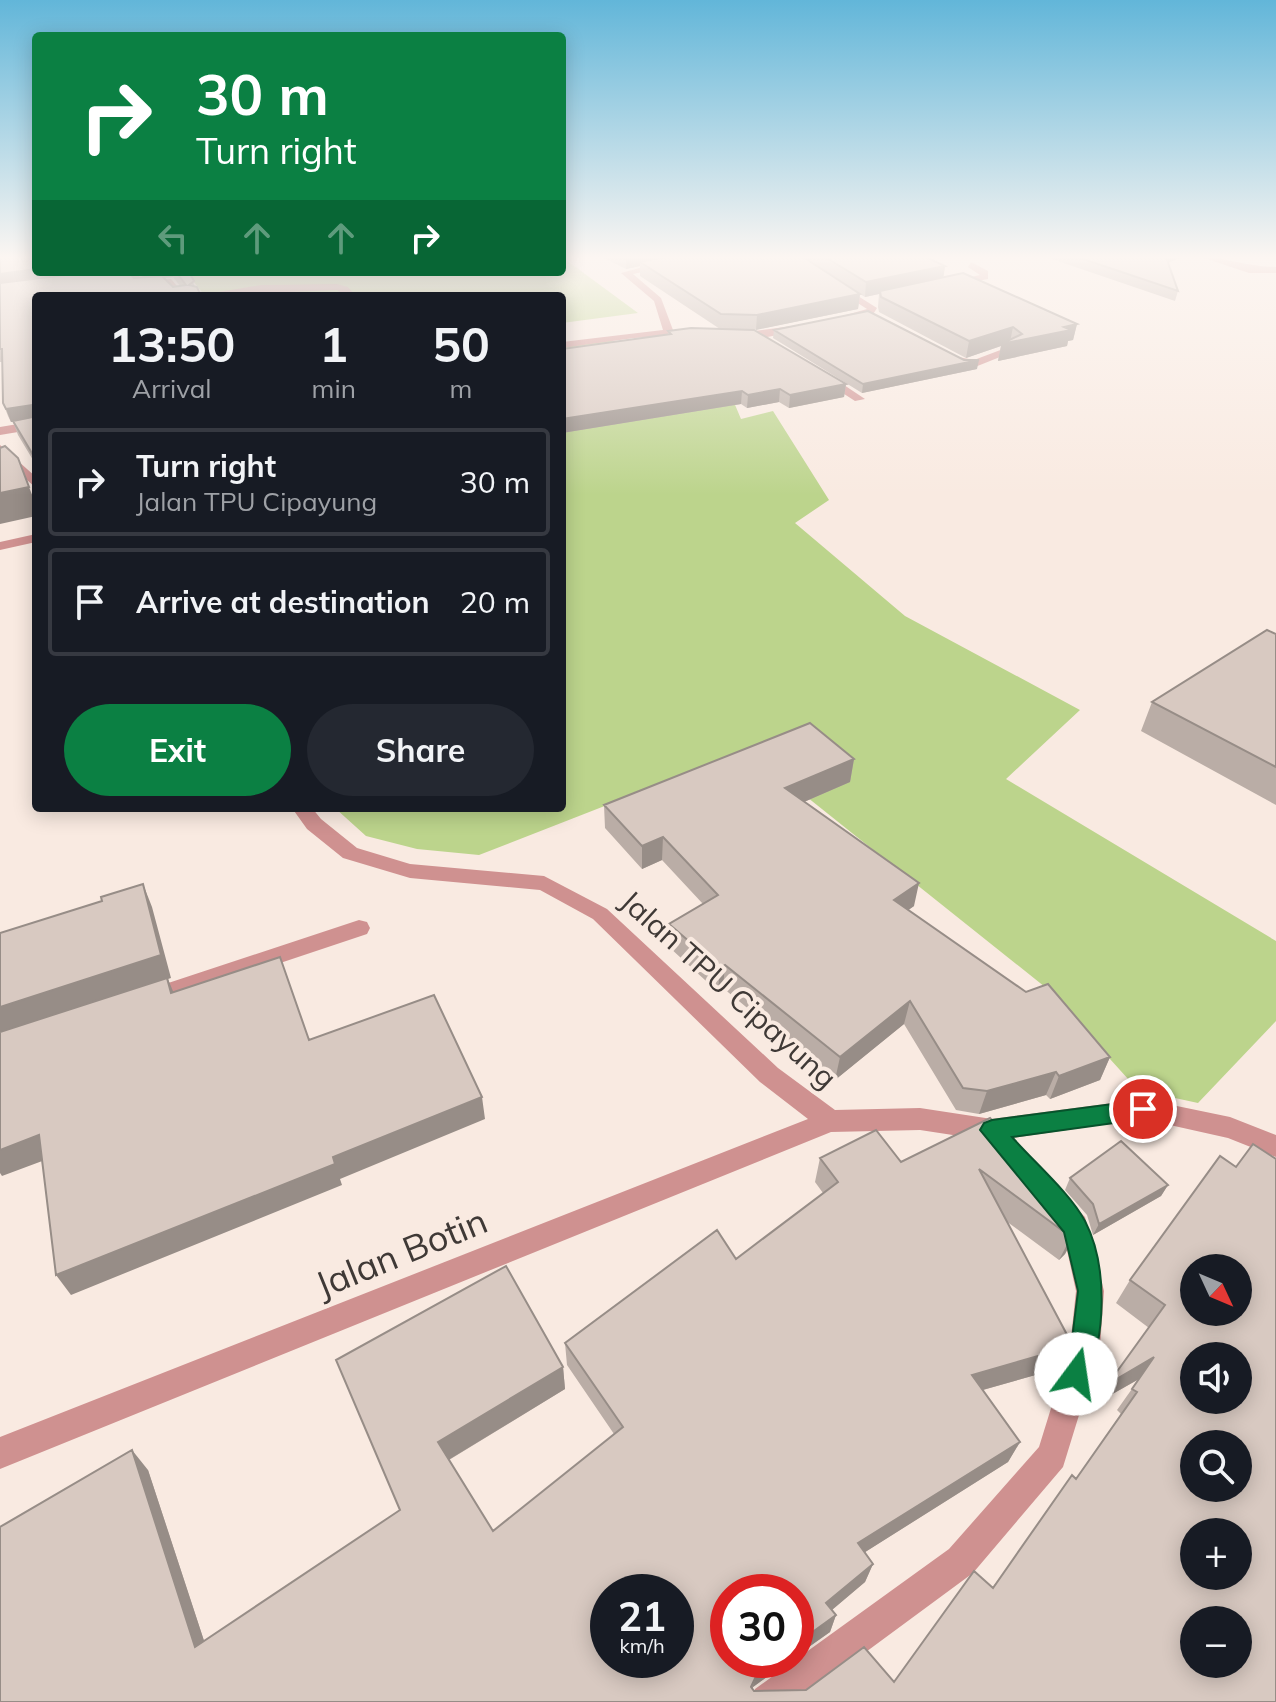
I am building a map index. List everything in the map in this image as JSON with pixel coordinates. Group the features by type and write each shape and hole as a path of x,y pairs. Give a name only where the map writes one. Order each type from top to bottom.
{"street":[{"path":"566,345 638,336"},
{"path":"757,336 779,350"},
{"path":"937,351 971,365 1011,349"},
{"path":"816,372 859,399"},
{"path":"0,431 32,426"},
{"path":"0,449 32,480"},
{"path":"0,546 32,539"},
{"name":"Jalan TPU Cipayung","path":"305,812 314,824 350,853 410,871 544,883 600,914 769,1075 830,1121 920,1119 992,1130 1143,1109 1230,1128 1276,1146"},
{"path":"120,1008 359,928"},
{"name":"Jalan Botin","path":"0,1453 830,1121"},
{"path":"992,1130 1013,1154"},
{"path":"768,1702 961,1561 1052,1456 1085,1347 1090,1291 1075,1226 1044,1190"}],"green space":[{"path":"610,338 638,381 719,367 741,419 773,411 829,500 795,523 905,616 1080,710 1006,779 1276,941 1276,1021 1198,1103 1138,1090 1045,987 748,750 479,855 417,849 366,836 339,812 566,812 566,344"}],"building":[{"path":"0,336 32,336 32,405 6,409"},
{"path":"653,336 765,336 846,384 790,395 780,389 748,395 742,391 566,418 566,348"},
{"path":"785,336 918,336 964,360 979,360 863,384"},
{"path":"960,336 983,336 969,341"},
{"path":"1017,336 1039,336 1001,344"},
{"path":"32,417 32,453 13,421"},
{"path":"5,446 18,458 29,487 0,493 0,448"},
{"path":"1267,630 1276,634 1276,767 1152,702"},
{"path":"810,723 854,759 785,788 919,883 894,900 1026,992 1048,984 1110,1057 1059,1076 1056,1072 987,1091 963,1088 910,1001 840,1057 725,965 720,968 669,924 718,895 663,837 642,846 604,805"},
{"path":"143,884 161,955 0,1007 0,933 102,901 101,897"},
{"path":"280,957 309,1040 434,995 482,1097 333,1157 335,1164 56,1275 39,1135 0,1150 0,1032 167,978 171,993"},
{"path":"990,1118 1072,1209 1077,1231 1071,1237 979,1169 1073,1346 972,1375 1020,1442 858,1543 873,1564 826,1603 836,1615 814,1631 814,1574 710,1574 710,1678 755,1678 751,1687 754,1691 806,1690 864,1647 894,1682 974,1571 993,1588 1072,1475 1076,1479 1137,1392 1132,1389 1154,1357 1108,1384 1165,1305 1130,1280 1220,1156 1236,1167 1253,1144 1276,1159 1276,1702 0,1702 0,1527 132,1450 195,1647 400,1510 336,1360 506,1266 563,1367 438,1442 493,1531 623,1427 565,1343 717,1230 736,1259 838,1182 820,1158 876,1130 901,1162"},
{"path":"1121,1141 1168,1185 1099,1224 1093,1204 1070,1178"}],"route":[{"path":"1076,1374 1085,1347 1090,1291 1075,1226 992,1130 1143,1109"}]}
